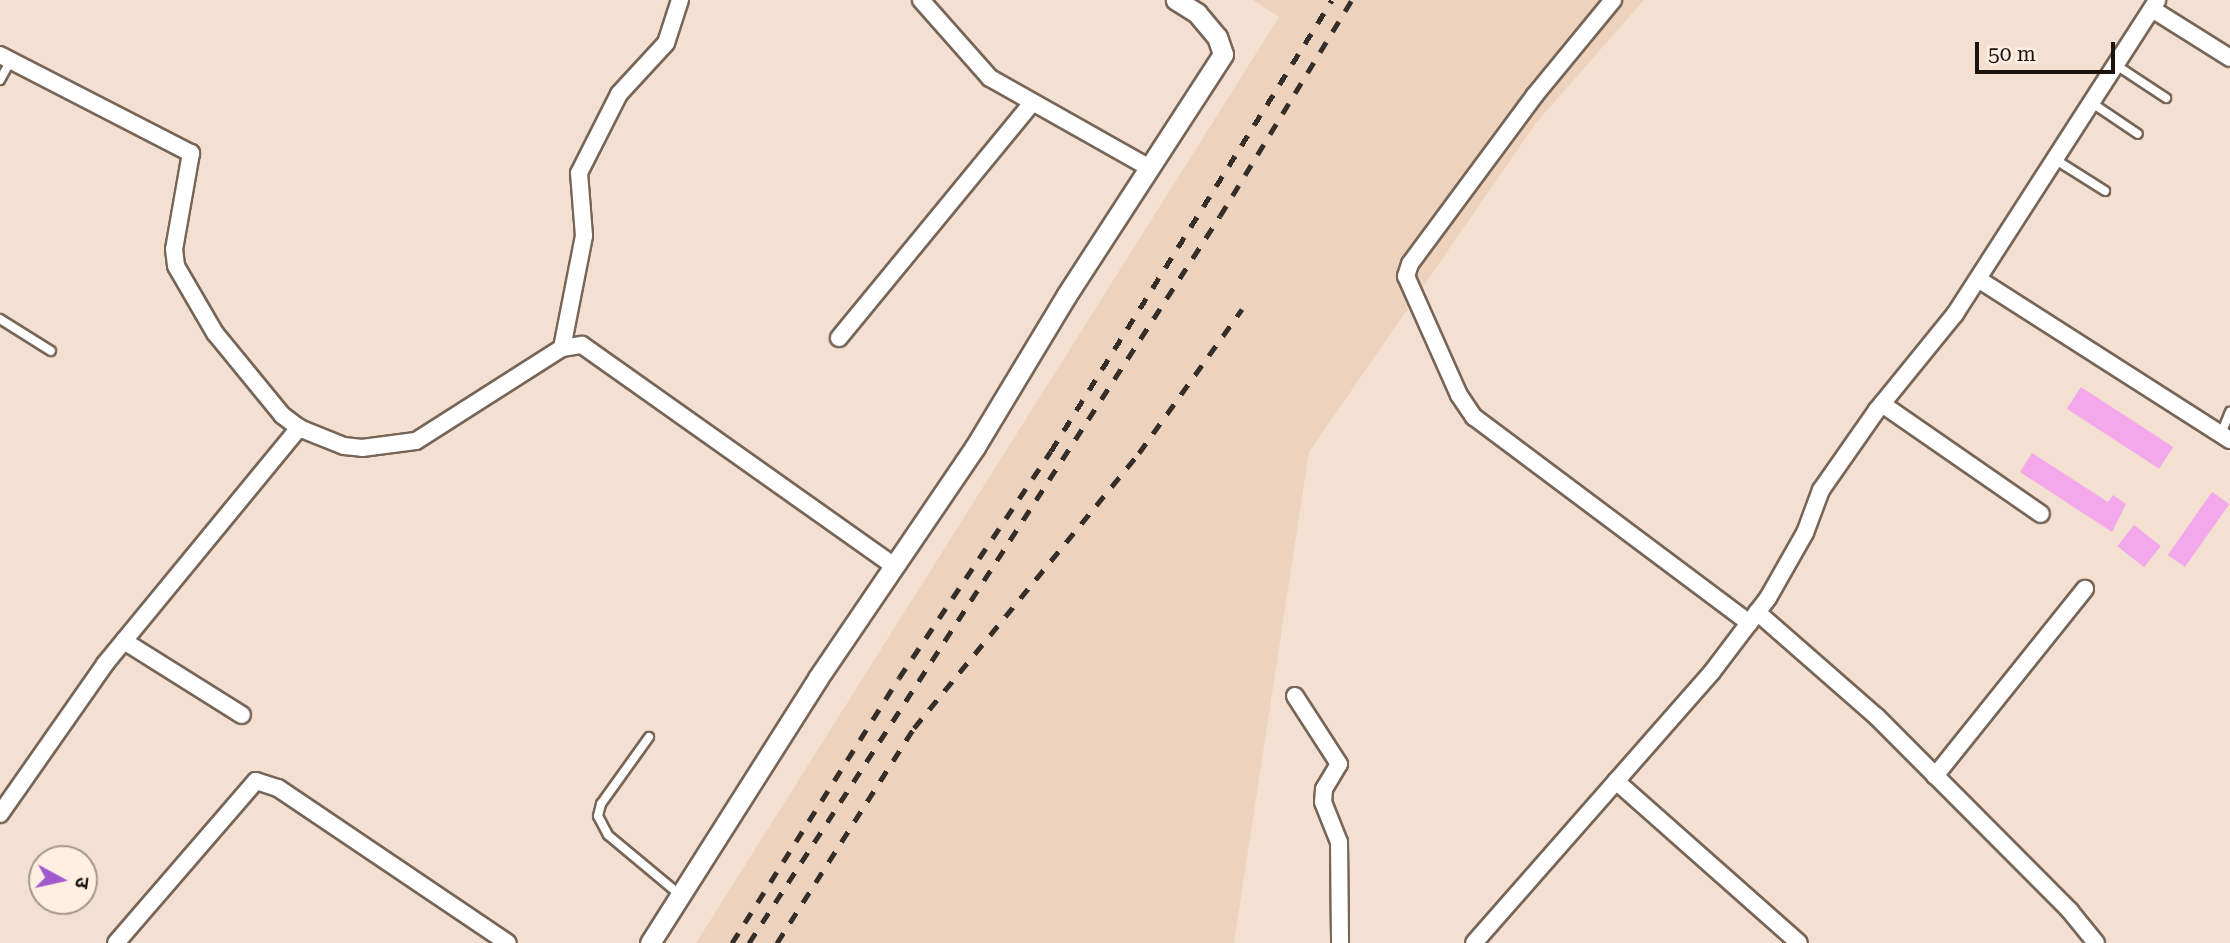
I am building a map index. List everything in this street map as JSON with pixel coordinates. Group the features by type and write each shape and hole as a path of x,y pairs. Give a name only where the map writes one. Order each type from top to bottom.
{"street":[{"path":"562,348 584,236 579,173 619,94 666,43 680,0"},
{"path":"921,0 989,78 1031,104 1150,168"},
{"path":"1613,0 1535,95 1410,264 1406,276 1459,395 1474,417 1753,618 1877,717 2070,911 2096,943"},
{"path":"650,943 894,566 975,447 1223,54 1217,37 1198,13 1179,1"},
{"path":"1474,943 1616,782 1753,618 1805,533 1821,490 1882,404 1979,279 2154,5 2230,58"},
{"path":"5,59 191,153 174,249 176,266 215,332 282,415 299,428 335,444 362,449 416,441 562,348 582,345 894,566"},
{"path":"839,338 1031,104"},
{"path":"1979,279 2225,437"},
{"path":"1882,404 2041,514"},
{"path":"0,814 124,641 299,428"},
{"path":"1935,776 2085,589"},
{"path":"124,641 242,715"},
{"path":"1295,696 1339,764 1324,789 1323,802 1339,842 1340,943"},
{"path":"116,943 256,781 278,788 508,943"},
{"path":"1616,782 1799,943"}],"lane":[{"path":"0,79 5,59"},
{"path":"2116,65 2166,98"},
{"path":"2092,103 2138,134"},
{"path":"2056,160 2105,191"},
{"path":"0,319 51,351"},
{"path":"2225,437 2230,411"},
{"path":"649,737 601,804 598,816 608,835 680,895"}],"shaded area":[{"path":"1253,0 1644,0 1536,123 1309,452 1234,943 696,943 1279,17"}],"building":[{"path":"2081,387 2173,447 2159,469 2067,409"},
{"path":"2032,453 2108,502 2113,495 2126,504 2112,532 2020,472"},
{"path":"2212,492 2229,504 2185,567 2168,555"},
{"path":"2134,525 2161,546 2144,567 2117,546"}],"railway":[{"path":"732,943 899,678 1051,451 1332,0"},
{"path":"749,943 1220,216 1352,0"},
{"path":"777,943 914,728 1139,453 1242,309"}]}
